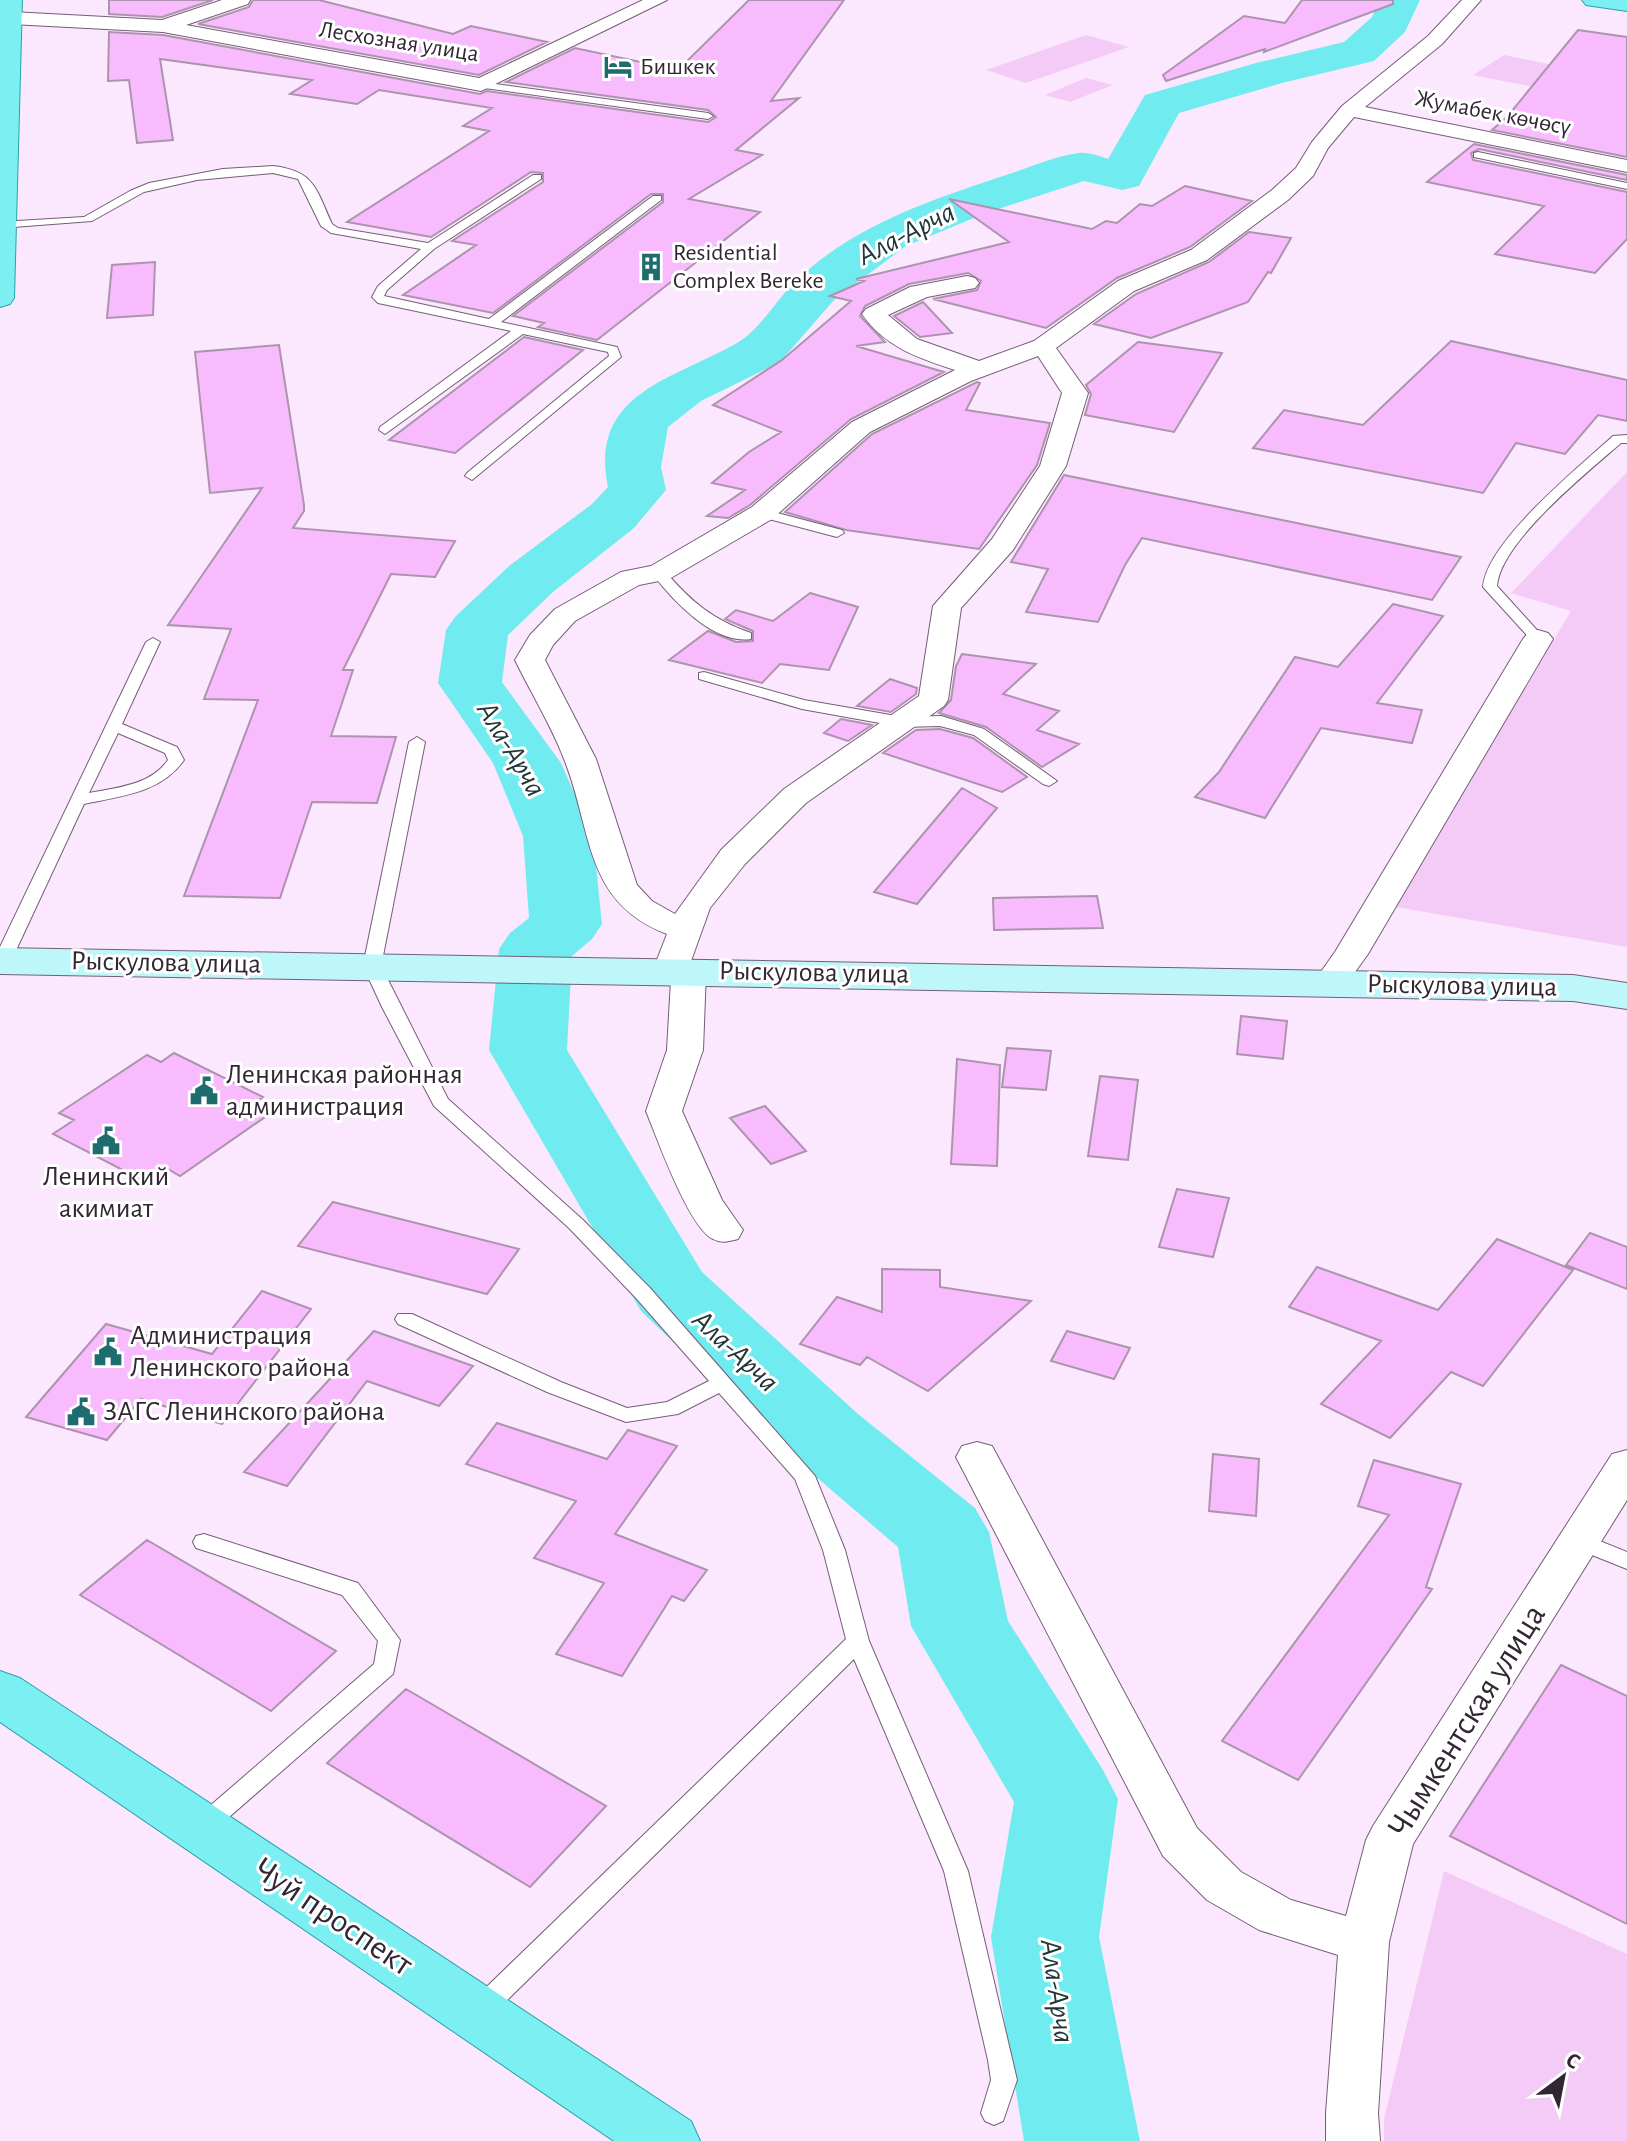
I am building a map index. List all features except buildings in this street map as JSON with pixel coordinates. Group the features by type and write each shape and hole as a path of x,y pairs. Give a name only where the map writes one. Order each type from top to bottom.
{"main road":[{"path":"1594,0 1627,4"},
{"path":"0,298 11,9"},
{"name":"Рыскулова улица","path":"1,961 624,970 682,957 1330,983 1573,988 1627,996"},
{"name":"Чуй проспект","path":"0,1693 668,2141"}],"street":[{"path":"11,9 163,26 241,0"},
{"name":"Лесхозная улица","path":"163,26 481,85 658,0"},
{"path":"682,957 652,917 628,899 620,885 580,759 530,660 540,641 565,615 631,578 659,573 762,513 861,427 980,370 1043,346 1126,286 1199,255 1280,195 1305,171 1319,146 1349,110 1435,40 1472,0"},
{"name":"Жумабек көчөсү","path":"1349,110 1627,166"},
{"path":"967,283 914,291 874,314 887,332 908,345 980,370"},
{"path":"724,1230 704,1203 664,1111 685,1050 682,957 694,907 733,857 795,796 933,700 947,606 1003,544 1053,466 1075,393 1043,346"},
{"path":"1330,983 1351,954 1538,639"},
{"path":"977,1457 1180,1842 1224,1886 1277,1916 1364,1942"},
{"name":"Чымкентская улица","path":"1353,2141 1352,2113 1364,1942 1390,1840 1627,1465"}],"lane":[{"path":"481,85 708,116"},
{"path":"1478,155 1627,186"},
{"path":"1,225 91,218 137,191 175,179 277,170 302,177 327,226 335,231 430,247"},
{"path":"472,476 616,354 603,346 489,325 378,297 382,288 430,247 537,177"},
{"path":"489,325 657,198"},
{"path":"385,430 519,331"},
{"path":"1538,639 1490,587 1491,571 1542,506 1618,439 1627,439"},
{"path":"762,513 837,533"},
{"path":"659,573 693,613 746,636"},
{"path":"1,961 153,642"},
{"path":"704,676 802,704 902,722 941,721 979,732 1049,781"},
{"path":"79,800 151,781 171,771 176,760 172,750 114,726"},
{"path":"417,742 372,966 440,1102 576,1224 643,1293 804,1476 834,1550 858,1641 956,1871 1004,2080 994,2113"},
{"path":"405,1319 554,1387 626,1415 671,1409 722,1383"},
{"path":"1580,1541 1627,1561"},
{"path":"201,1827 385,1668 389,1640 350,1589 204,1542"},
{"path":"476,2015 562,1927 858,1641"}],"shaded area":[{"path":"1086,35 1129,47 1026,83 986,70"},
{"path":"1504,55 1568,68 1539,88 1473,75"},
{"path":"1086,78 1113,85 1070,102 1045,95"},
{"path":"1627,472 1627,947 1396,907 1571,611 1511,593"},
{"path":"1444,1871 1627,1954 1627,2141 1384,2141 1384,2119"}],"waterway":[{"name":"Ала-Арча","path":"1082,2141 1045,1937 1066,1799 960,1626 942,1532 826,1436 671,1291 528,1050 536,949 566,924 558,836 527,763 470,683 477,630 531,579 613,516 637,490 632,467 641,421 682,389 761,351 816,289 854,259 889,236 969,203 1082,166 1122,176 1161,104 1271,72 1359,52 1390,23 1400,0"}],"place":[{"name":"Бишкек","path":"618,67"},
{"name":"Residential Complex Bereke","path":"651,267"},
{"name":"Ленинская районная администрация","path":"204,1091"},
{"name":"Ленинский акимиат","path":"106,1141"},
{"name":"Администрация Ленинского района","path":"108,1352"},
{"name":"ЗАГС Ленинского района","path":"81,1412"}]}
